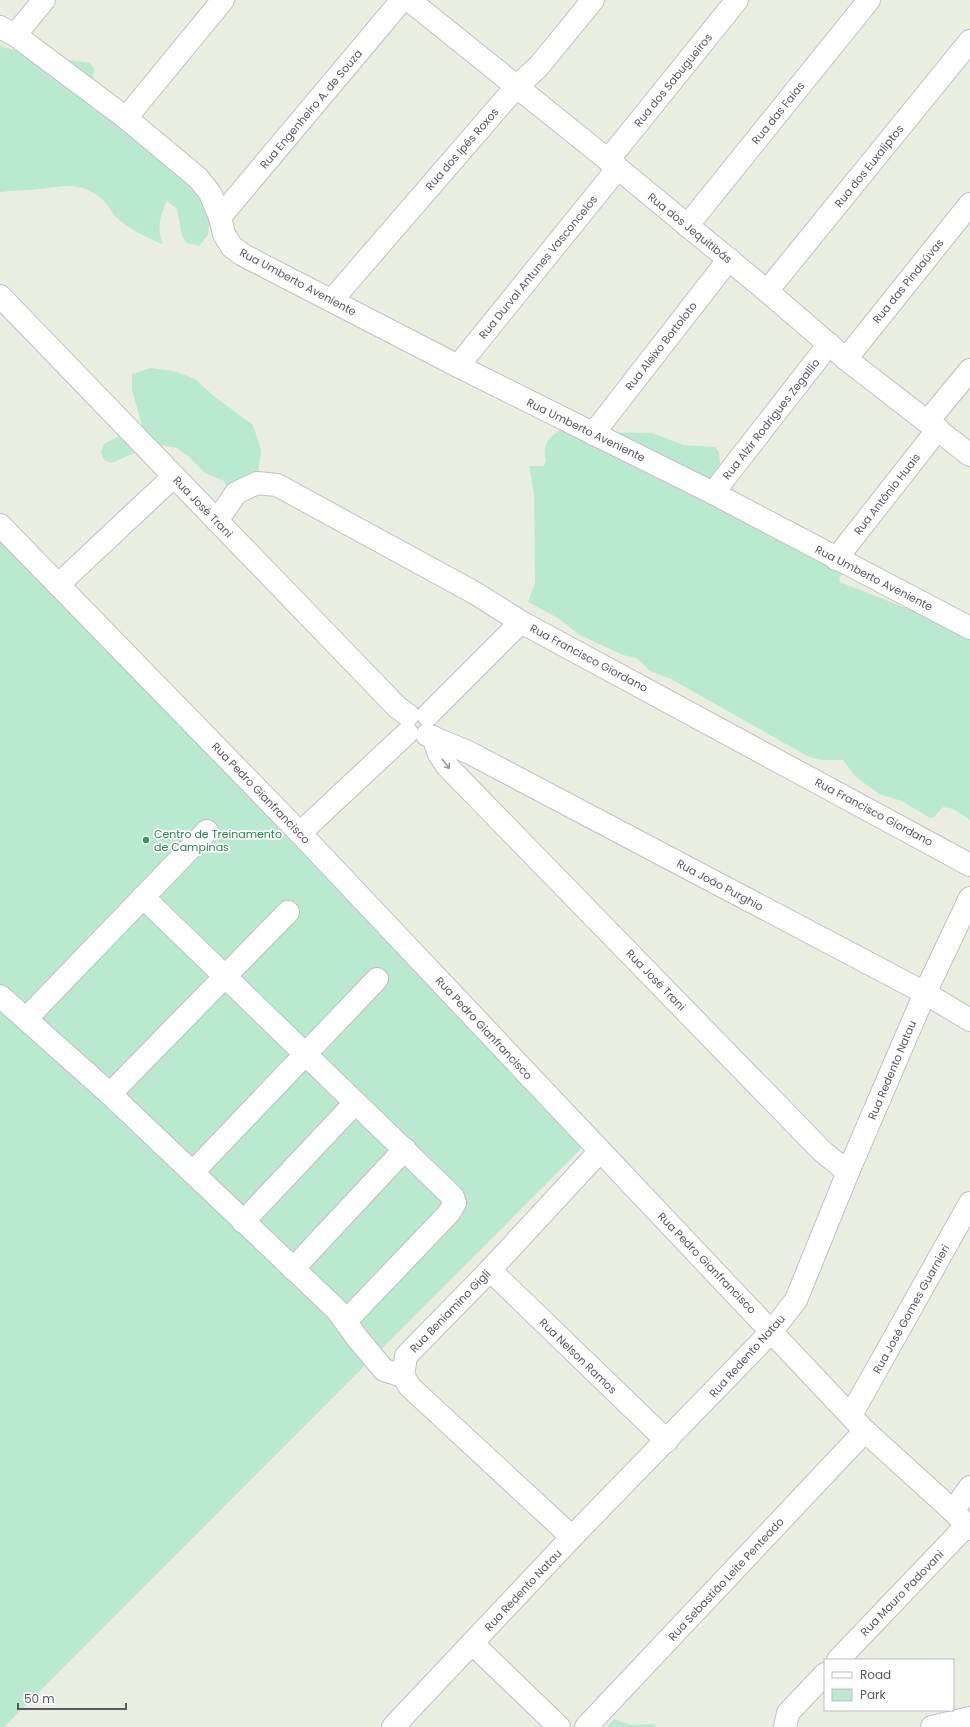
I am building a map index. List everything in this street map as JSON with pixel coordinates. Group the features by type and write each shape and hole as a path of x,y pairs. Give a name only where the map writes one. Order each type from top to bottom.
{"street":[{"path":"8,31 44,0"},
{"path":"126,118 223,0"},
{"name":"Rua Engenheiro A. de Souza","path":"220,217 402,0"},
{"name":"Rua dos Jequitibás","path":"409,0 613,164 686,226 729,259 846,359 970,455"},
{"name":"Rua dos Ipês Roxos","path":"332,300 516,87 538,67 593,0"},
{"name":"Rua dos Sabugueiros","path":"613,164 737,0"},
{"name":"Rua das Faias","path":"686,226 869,0"},
{"name":"Rua Umberto Aveniente","path":"8,31 126,118 198,178 210,193 220,217 224,234 232,246 243,255 458,366 713,493 836,559 970,628"},
{"name":"Rua dos Euxaliptos","path":"767,291 970,41"},
{"name":"Rua Durval Antunes Vasconcelos","path":"458,366 613,164"},
{"name":"Rua das Pindaúvas","path":"846,359 970,204"},
{"name":"Rua Aleixo Bortoloto","path":"593,434 729,259"},
{"name":"Rua José Trani","path":"0,296 173,477 397,707 423,727 448,766 823,1152 848,1172"},
{"name":"Rua Alzir Rodrigues Zegallio","path":"713,493 829,344"},
{"name":"Rua Antônio Huais","path":"836,559 933,425 970,370"},
{"path":"58,585 173,477"},
{"name":"Rua Francisco Giordano","path":"217,521 236,493 257,483 277,485 475,593 521,622 970,865"},
{"name":"Rua Pedro Gianfrancisco","path":"0,525 300,833 852,1415 865,1431 963,1522"},
{"path":"300,833 423,727 521,622"},
{"name":"Rua João Purghio","path":"423,727 925,993 970,1020"},
{"path":"468,752 466,765 468,785"},
{"path":"26,1019 207,831"},
{"path":"143,897 453,1197 455,1203 449,1213 346,1321"},
{"name":"Rua Redento Natau","path":"393,1727 572,1537 667,1441 772,1331 796,1300 848,1172 925,993 970,898"},
{"path":"110,1094 288,912"},
{"path":"193,1172 377,979"},
{"path":"0,996 110,1094 337,1310 358,1339 384,1370 403,1376 410,1387 572,1537"},
{"path":"243,1222 355,1103"},
{"path":"293,1269 405,1149"},
{"name":"Rua Beniamino Gigli","path":"403,1376 406,1356 490,1270 600,1151"},
{"name":"Rua José Gomes Guarnieri","path":"852,1415 970,1203"},
{"name":"Rua Nelson Ramos","path":"490,1270 667,1441"},
{"name":"Rua Sebastião Leite Penteado","path":"586,1727 865,1431"},
{"name":"Rua Mauro Padovani","path":"839,1659 963,1522 970,1487"},
{"path":"472,1644 559,1727"},
{"path":"785,1727 788,1713 824,1675"},
{"path":"932,1727 970,1718"}],"green space":[{"path":"0,46 31,55 90,63 94,68 92,86 155,135 179,146 194,162 210,216 208,235 199,246 187,243 182,236 177,209 167,201 162,212 159,228 163,244 126,225 116,217 103,200 95,194 80,187 65,186 35,190 0,192"},
{"path":"151,368 174,371 195,379 215,397 253,425 261,450 258,473 227,487 224,481 205,473 188,456 177,448 154,444 112,463 105,461 101,453 104,444 142,425 132,390 132,374"},
{"path":"574,424 592,432 652,433 684,445 715,447 719,452 721,475 738,494 797,524 825,551 849,551 860,558 863,567 843,573 839,578 840,582 944,623 970,630 970,820 954,809 943,807 934,817 930,818 902,801 879,794 855,776 843,760 823,760 809,757 671,679 650,671 637,658 623,655 578,634 558,618 528,602 535,583 534,494 529,466 543,466 546,462 545,447 547,442 555,433"},
{"name":"Centro de Treinamento de Campinas","path":"0,536 586,1144 4,1727 0,1727"},
{"path":"614,1719 630,1725 652,1724 658,1727 607,1727"}],"place":[{"name":"Centro de Treinamento de Campinas","path":"146,840"}]}
